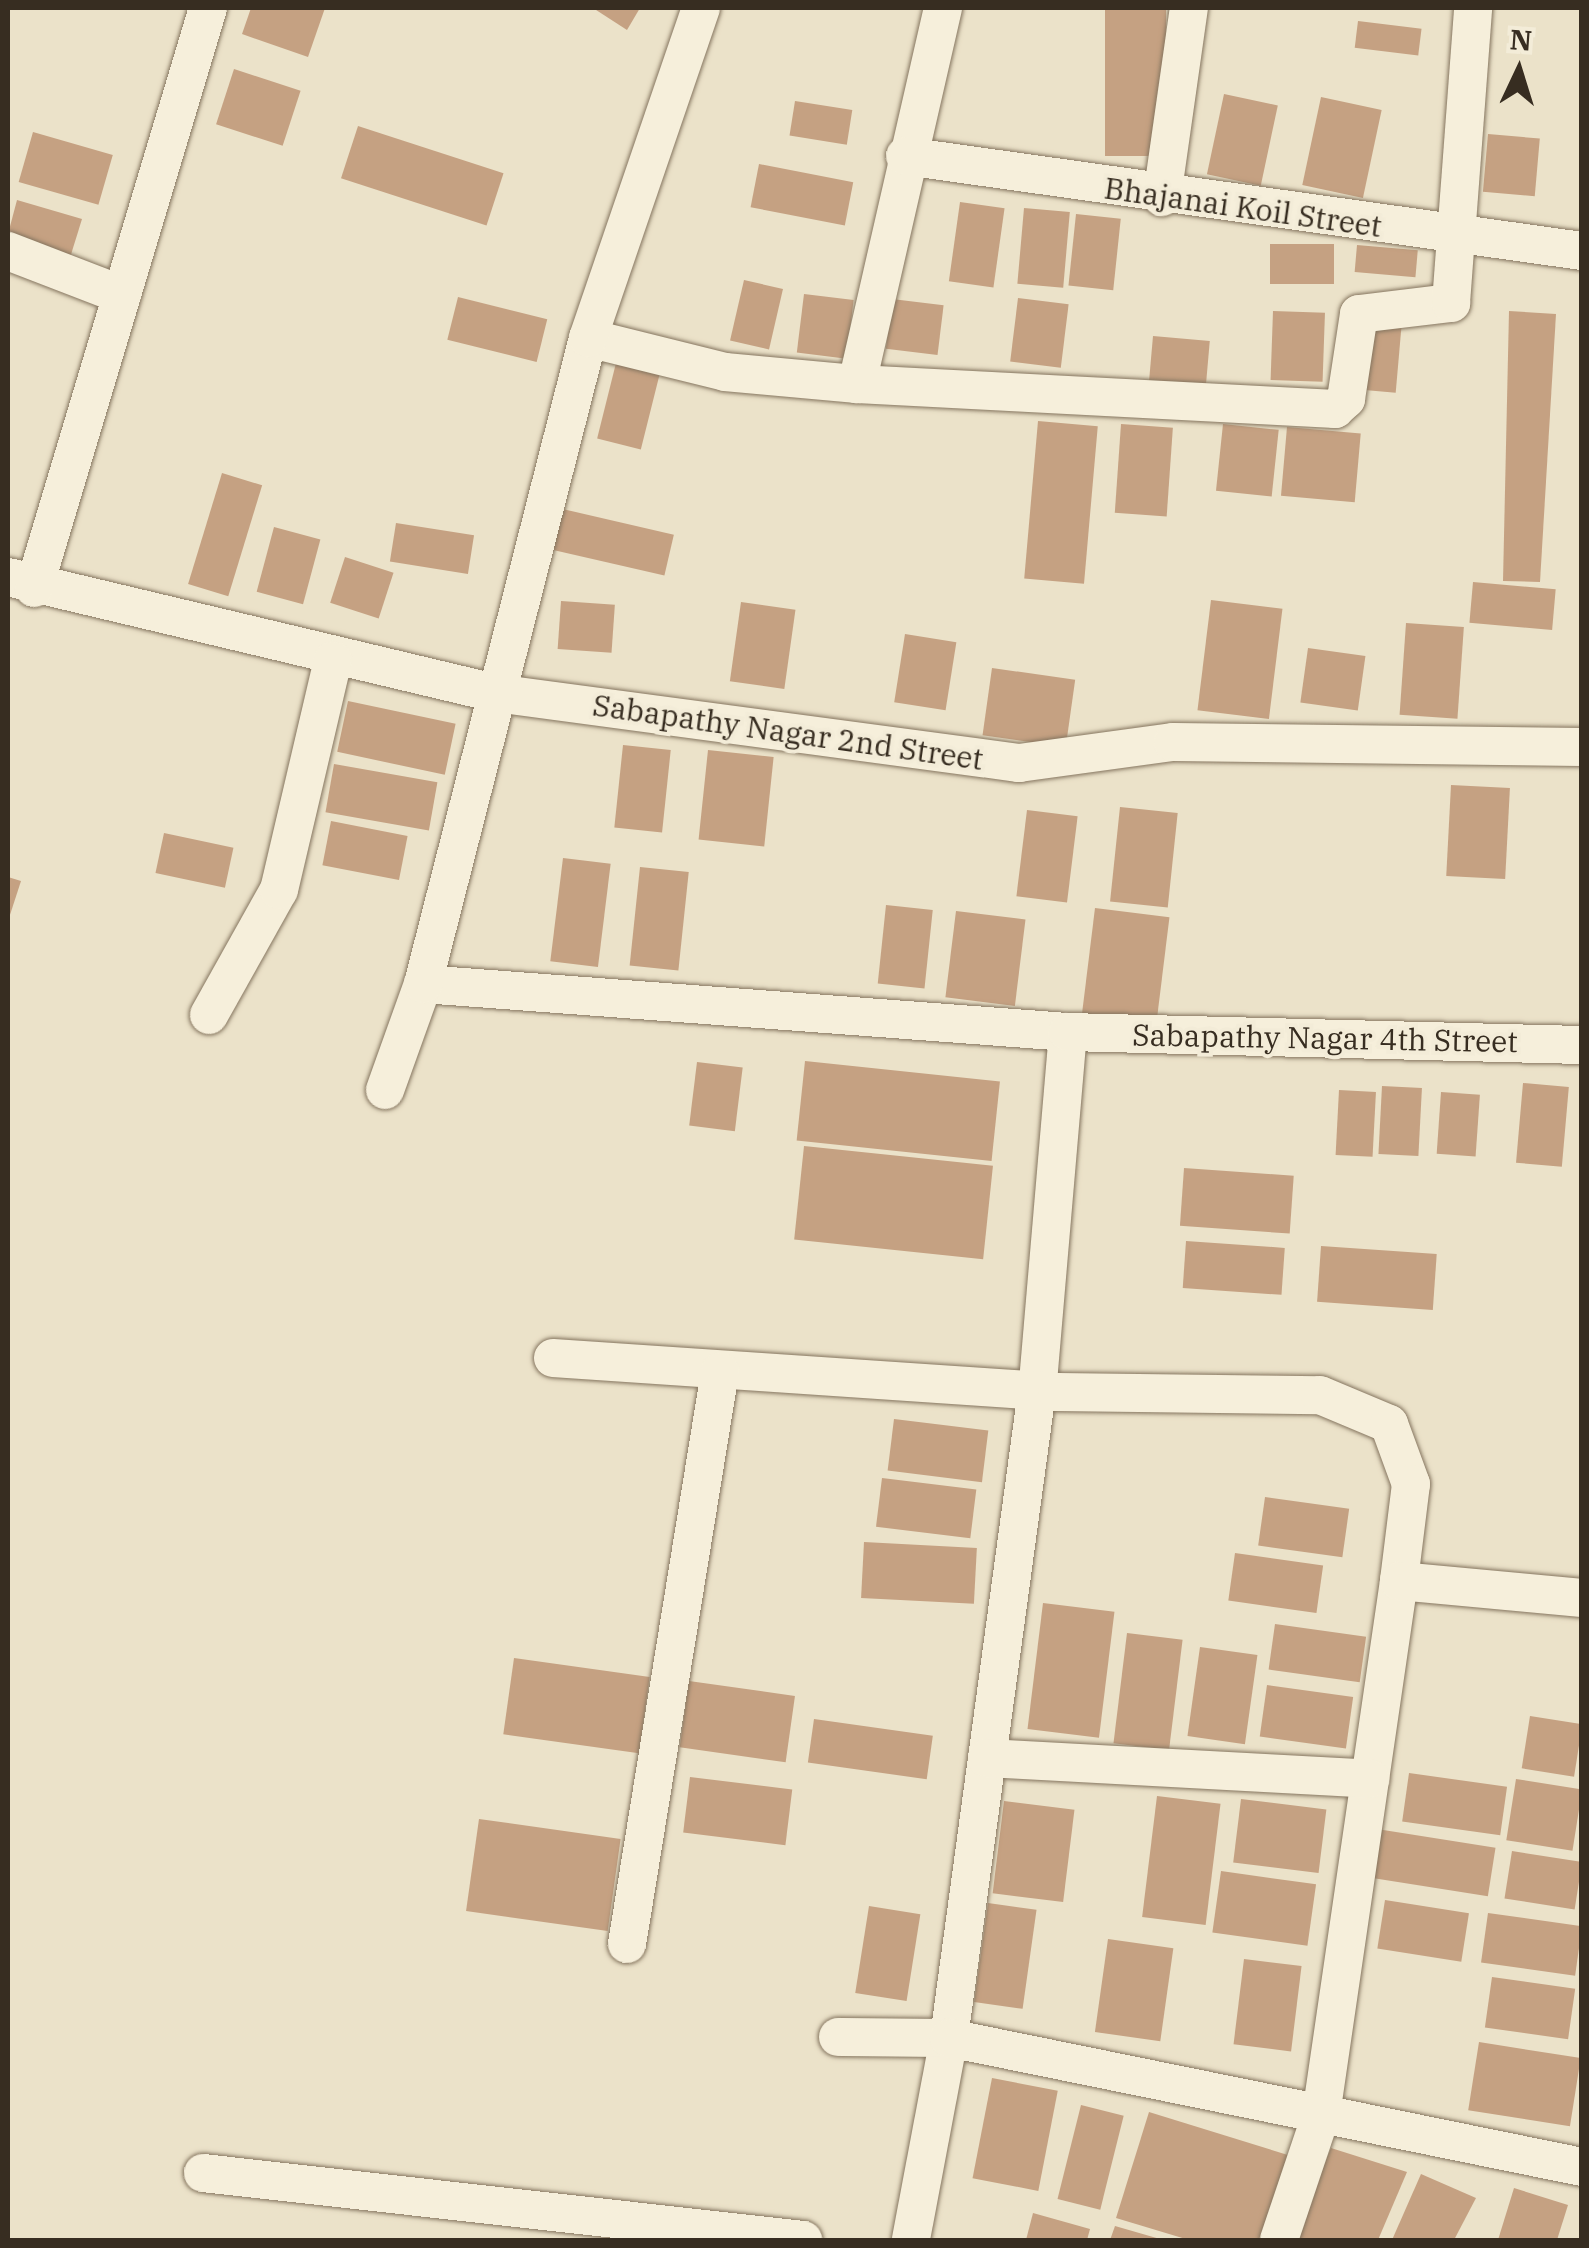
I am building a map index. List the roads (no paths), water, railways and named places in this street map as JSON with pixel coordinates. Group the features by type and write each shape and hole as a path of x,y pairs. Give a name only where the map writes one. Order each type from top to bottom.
{"street":[{"path":"21,583 122,295 208,8"},
{"path":"385,1090 422,984 588,338 700,8"},
{"path":"857,384 905,156 943,8"},
{"path":"1162,197 1188,8"},
{"path":"588,338 725,372 857,384 1335,409 1346,400 1359,314 1451,303 1473,8"},
{"name":"Bhajanai Koil Street","path":"905,156 1162,197 1582,251"},
{"path":"8,251 122,295"},
{"name":"Sabapathy Nagar 2nd Street","path":"21,583 333,660 495,693 1018,764 1174,742 1582,747"},
{"path":"208,1015 279,890 333,660"},
{"name":"Sabapathy Nagar 4th Street","path":"422,984 1068,1032 1582,1045"},
{"path":"911,2240 949,2038 1037,1390 1068,1032"},
{"path":"553,1358 1037,1390 1320,1395 1389,1424 1411,1484 1399,1581 1320,2116 1279,2240"},
{"path":"627,1944 720,1372"},
{"path":"1399,1581 1582,1598"},
{"path":"987,1758 1370,1778"},
{"path":"838,2036 949,2038 1582,2167"},
{"path":"203,2172 803,2240"}]}
